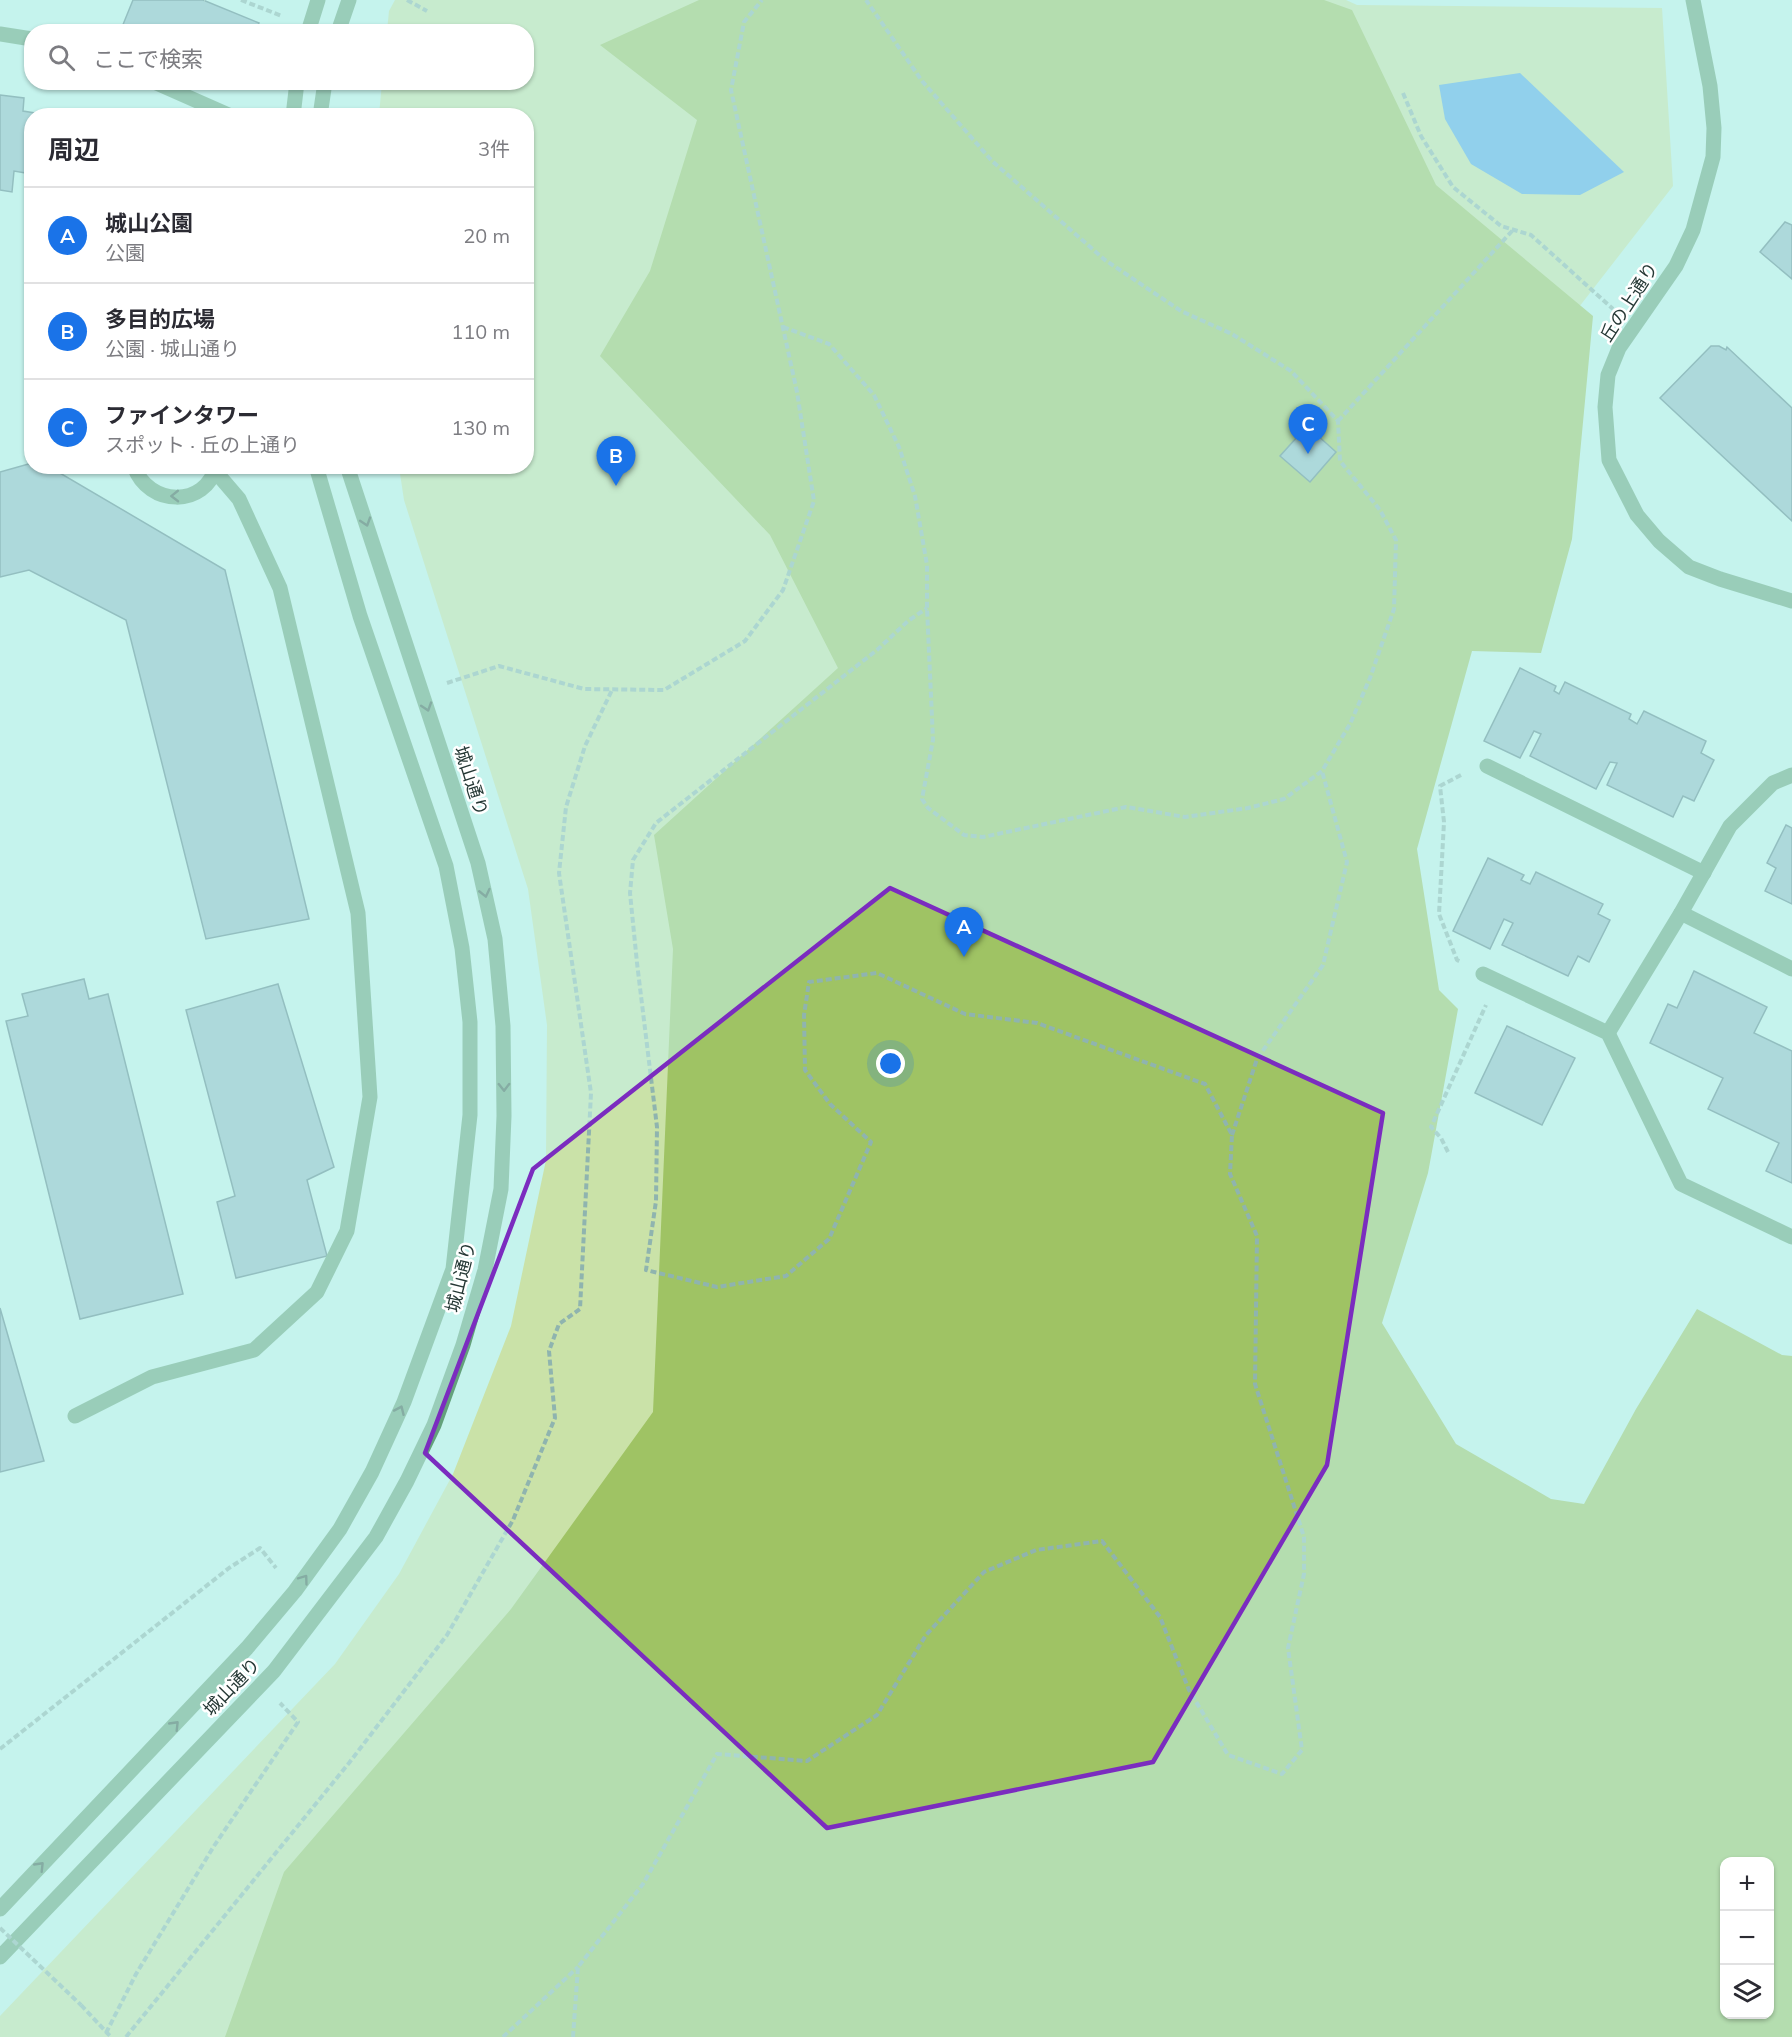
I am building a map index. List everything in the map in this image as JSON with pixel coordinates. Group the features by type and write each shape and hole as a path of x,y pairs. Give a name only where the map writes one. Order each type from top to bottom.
{"street":[{"path":"310,24 318,0"},
{"path":"341,24 349,0"},
{"name":"丘の上通り","path":"1693,0 1710,86 1714,128 1713,157 1694,230 1676,266 1619,348 1608,375 1605,406 1609,460 1637,515 1659,541 1689,567 1792,601"},
{"path":"0,34 24,38"},
{"path":"172,90 213,108"},
{"path":"294,108 296,90"},
{"path":"321,108 324,90"},
{"path":"137,474 148,489 163,496 179,498 201,489 212,474"},
{"path":"75,1416 152,1377 254,1350 317,1292 347,1231 370,1097 358,913 280,588 239,499 219,474"},
{"name":"城山通り","path":"0,1909 248,1648 295,1591 340,1529 372,1472 404,1401 453,1269 470,1115 470,1022 462,948 446,866 360,616 318,474"},
{"name":"城山通り","path":"0,1957 274,1671 376,1537 434,1425 463,1345 485,1270 501,1189 504,1116 503,1026 495,939 478,862 350,474"},
{"path":"1487,766 1704,873"},
{"path":"1608,1033 1681,913 1730,826 1773,783 1792,775"},
{"path":"1681,913 1792,969"},
{"path":"1483,974 1608,1033 1681,1184 1792,1237"}],"path":[{"path":"241,0 282,16"},
{"path":"407,0 427,11"},
{"path":"442,684 499,666 584,689 664,690 745,641 783,590 814,501 797,392 731,90 744,22 762,0"},
{"path":"783,327 829,344 874,394 899,447 915,496 927,565 933,740 922,799 928,808 964,835 983,837 1126,807 1185,817 1248,808 1284,799 1322,771 1350,724 1370,678 1394,609 1396,540 1380,510 1340,461 1338,421 1291,371 1232,334 1181,311 1105,260 992,161 922,81 866,0"},
{"path":"1403,93 1421,136 1453,187 1501,226 1532,235 1634,327"},
{"path":"1338,421 1513,230"},
{"path":"927,608 656,824 633,860 630,893 635,952 657,1127 656,1201 646,1270 717,1287 775,1278 786,1276 829,1239 871,1142 830,1104 805,1070 804,1015 809,982 877,973 965,1014 1037,1023 1205,1084 1232,1135"},
{"path":"1483,974 1457,960 1439,914 1444,822 1440,786 1466,772 1487,766"},
{"path":"502,2037 578,1967 643,1884 717,1754 807,1761 877,1715 926,1635 984,1572 1036,1550 1102,1541 1160,1617 1189,1690 1228,1755 1282,1774 1302,1750 1288,1648 1304,1574 1304,1538 1256,1384 1257,1236 1230,1174 1232,1135 1257,1059 1323,965 1347,862 1322,771"},
{"path":"1448,1152 1441,1138 1431,1127 1498,981"},
{"path":"0,1749 229,1568 260,1548 276,1568"},
{"path":"106,2033 136,1974 214,1846 298,1722 279,1702"},
{"path":"0,1928 81,2005 111,2037"},
{"path":"573,2037 578,1967"}],"highlighted area":[{"path":"890,888 1383,1113 1327,1465 1153,1762 827,1828 425,1453 533,1169"}],"green space":[{"path":"395,0 1346,0 1357,5 1662,8 1673,186 1513,392 1026,2037 0,2037 0,2016 335,1664 399,1574 453,1474 511,1326 546,1160 547,1025 528,889 404,500 400,474 534,474 534,108 380,108 381,90 534,90 534,24 388,24 389,11"},
{"path":"699,0 1324,0 1352,10 1436,185 1593,316 1572,539 1541,653 1472,651 1417,849 1439,990 1458,1009 1428,1173 1382,1323 1456,1444 1551,1499 1584,1504 1636,1409 1697,1309 1782,1355 1792,1356 1792,2037 225,2037 284,1872 511,1609 653,1412 673,949 654,835 838,668 770,535 600,356 650,271 697,120 600,45"}],"water":[{"path":"1520,73 1624,172 1580,195 1522,194 1471,164 1445,119 1439,85"}],"building":[{"path":"133,0 203,0 259,23 259,24 123,24"},
{"path":"0,95 24,98 24,173 14,171 12,192 0,190"},
{"path":"1785,222 1792,225 1792,279 1760,252"},
{"path":"1711,346 1719,346 1726,350 1727,347 1792,408 1792,521 1660,398"},
{"path":"1307,426 1336,452 1310,482 1280,456"},
{"path":"24,465 24,474 62,474 225,570 309,919 206,939 126,620 29,570 0,577 0,472"},
{"path":"1520,668 1556,686 1554,691 1559,694 1565,682 1631,714 1629,719 1637,724 1644,711 1706,741 1701,753 1714,760 1694,801 1683,796 1673,817 1607,785 1617,763 1610,762 1596,789 1530,756 1541,734 1534,731 1520,758 1484,741"},
{"path":"1786,825 1792,828 1792,904 1765,891 1776,868 1767,863"},
{"path":"1488,858 1524,875 1521,880 1530,884 1536,872 1603,904 1598,914 1610,920 1589,962 1578,956 1568,976 1502,945 1513,923 1504,919 1490,949 1453,931"},
{"path":"1694,971 1767,1007 1754,1033 1792,1051 1792,1183 1766,1171 1779,1143 1708,1109 1723,1078 1650,1043 1668,1004 1677,1008"},
{"path":"84,979 89,999 108,994 183,1294 80,1319 6,1021 28,1016 22,994"},
{"path":"278,984 334,1167 307,1180 327,1256 236,1278 217,1202 235,1196 186,1010"},
{"path":"1507,1026 1575,1058 1542,1125 1475,1093"},
{"path":"0,1308 44,1461 0,1472"}],"place":[{"name":"ファインタワー","path":"1308,454"},
{"name":"多目的広場","path":"616,486"},
{"name":"城山公園","path":"964,957"}]}
